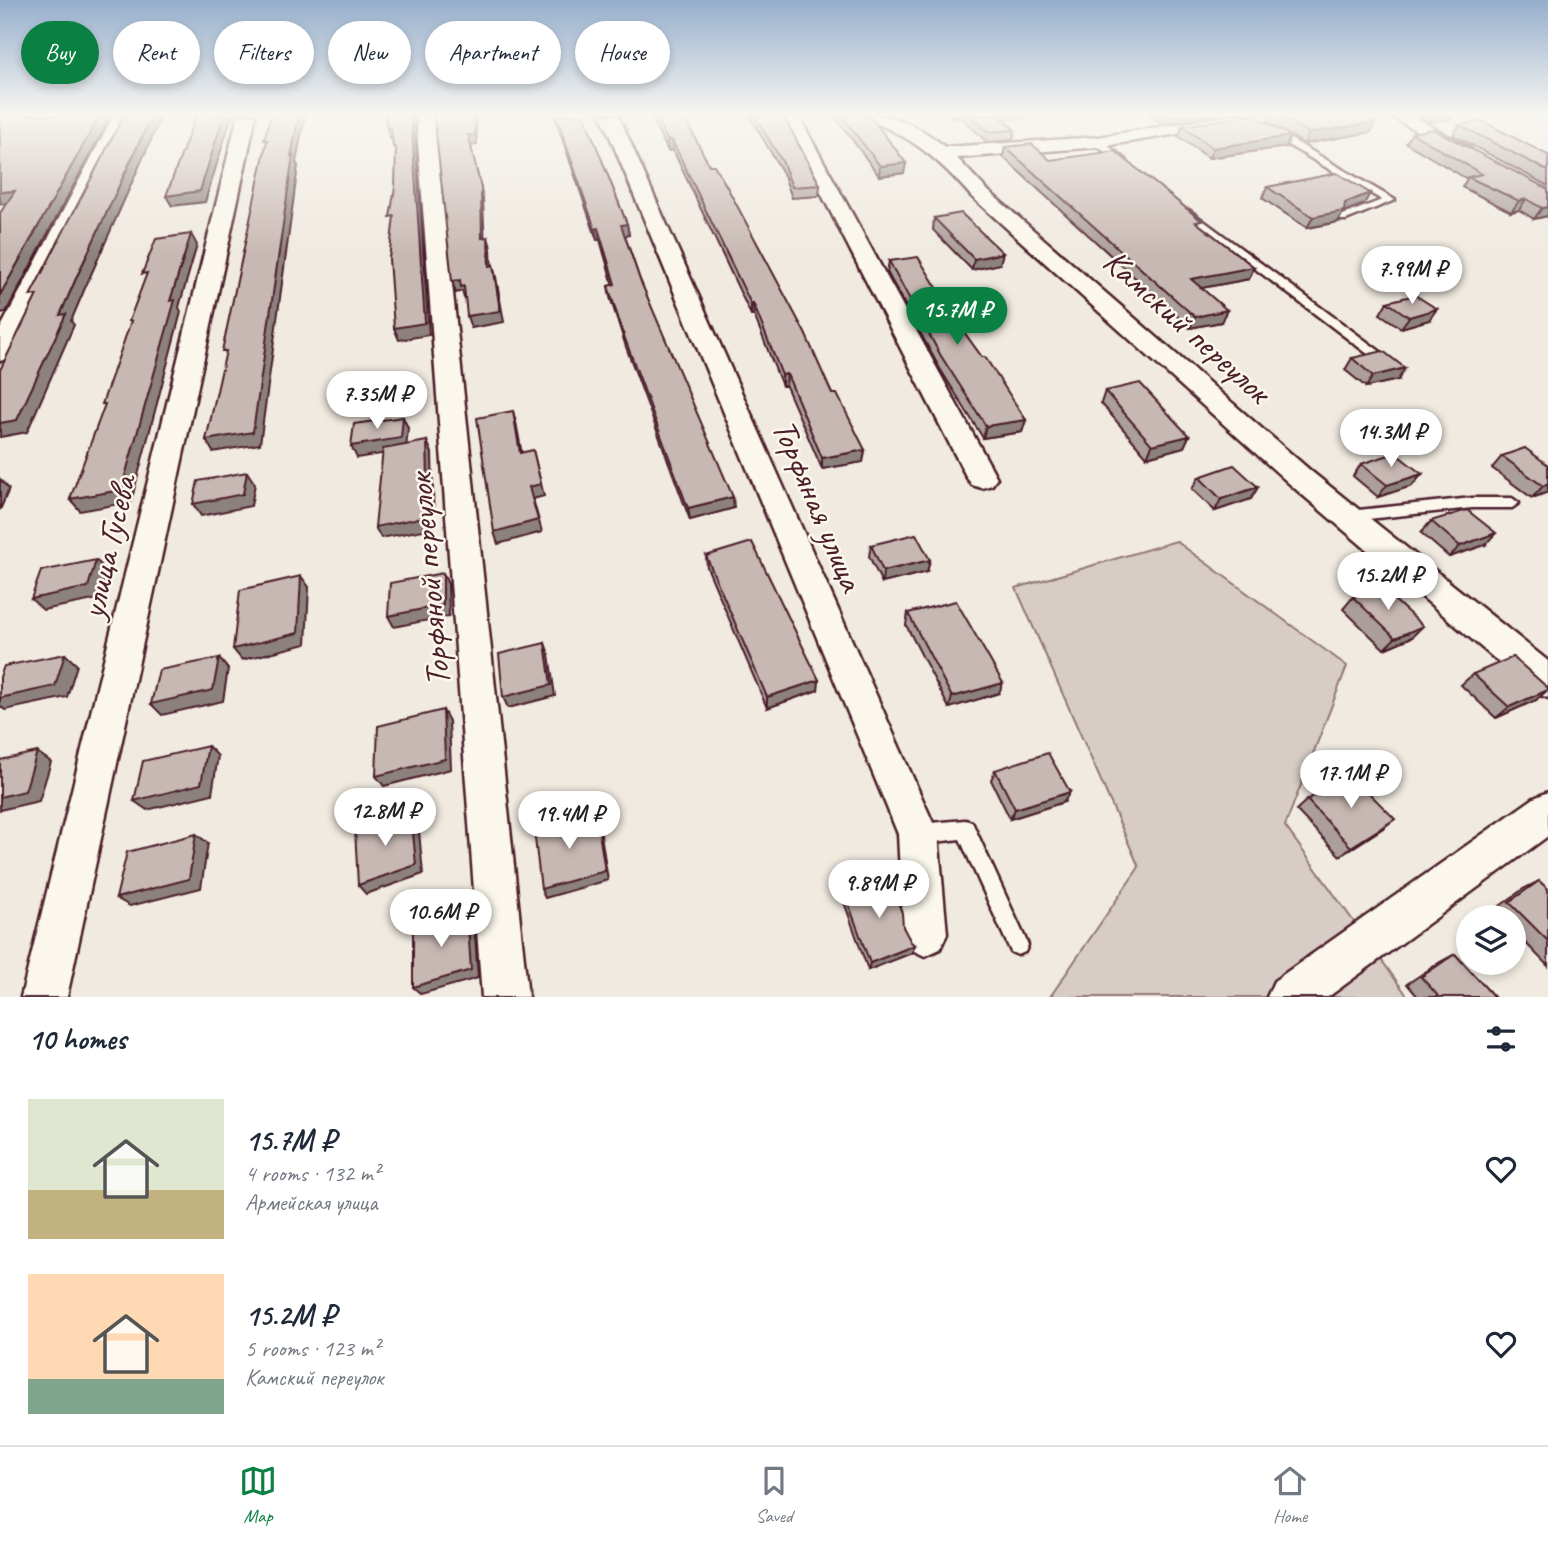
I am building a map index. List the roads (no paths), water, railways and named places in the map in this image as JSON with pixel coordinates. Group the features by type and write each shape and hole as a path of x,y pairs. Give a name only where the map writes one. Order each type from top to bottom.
{"street":[{"path":"0,353 99,162"},
{"name":"улица Гусева","path":"44,997 236,162"},
{"name":"Торфяной переулок","path":"429,162 505,997"},
{"name":"Торфяная улица","path":"629,162 918,834 925,934"},
{"path":"814,162 982,478"},
{"name":"Камский переулок","path":"951,162 979,193 1347,516 1548,682"},
{"path":"1290,997 1548,812"}],"lane":[{"path":"1122,162 1129,167"},
{"path":"1326,162 1390,200 1343,218"},
{"path":"1171,201 1392,366"},
{"path":"1347,516 1472,503 1512,503"},
{"path":"918,834 965,829 1018,945"}]}
